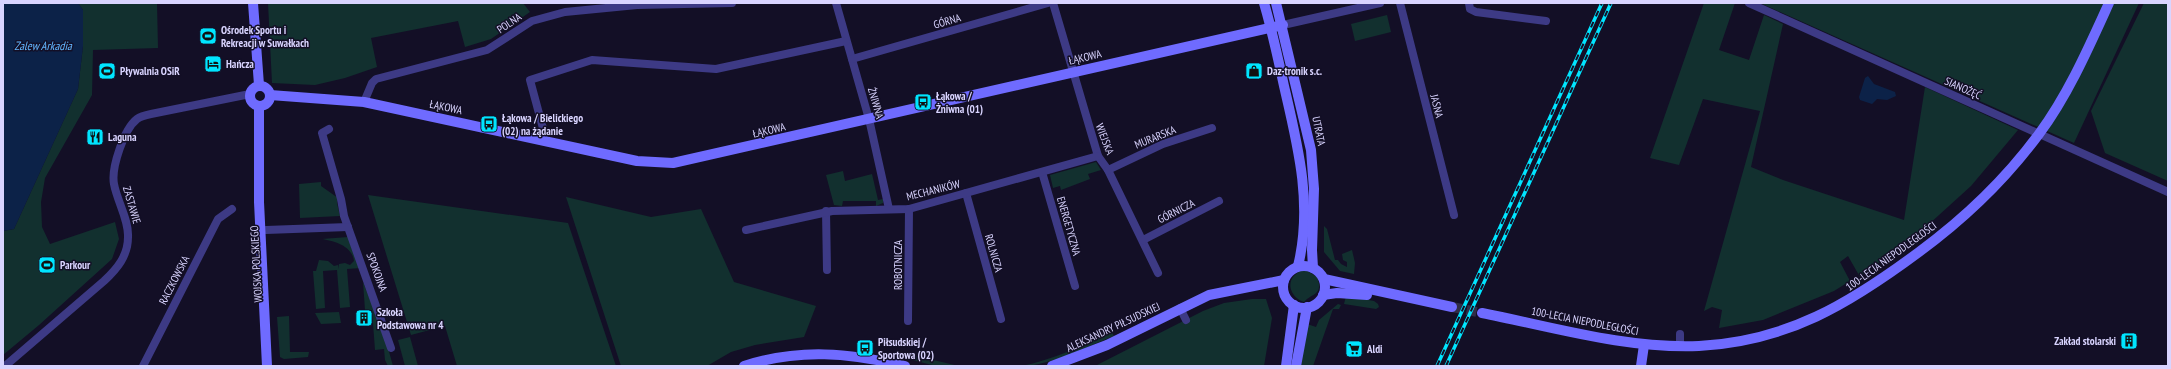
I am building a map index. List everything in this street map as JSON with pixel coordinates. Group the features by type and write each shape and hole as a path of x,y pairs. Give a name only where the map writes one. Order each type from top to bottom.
{"street":[{"path":"253,3 259,85"},
{"name":"POLNA","path":"364,102 370,87 376,79 487,50 532,21 547,16 612,6 732,3"},
{"name":"ŻNIWNA","path":"836,3 869,119 889,210"},
{"name":"GÓRNA","path":"852,59 1048,3"},
{"name":"WIEJSKA","path":"1053,3 1075,72 1098,156 1108,170 1158,273"},
{"path":"1264,3 1302,166 1304,229 1298,266 1288,274 1284,280 1284,292 1286,297 1294,305 1307,307 1317,303 1323,295 1325,286 1324,279 1318,271 1313,268 1298,266"},
{"name":"UTRATA","path":"1276,3 1283,25 1312,161 1314,189 1312,250 1313,268"},
{"path":"1283,25 1356,6 1380,3"},
{"name":"JASNA","path":"1400,3 1454,215"},
{"path":"1469,3 1470,9 1476,12 1546,21"},
{"name":"SIANOŻĘĆ","path":"1749,3 2168,192"},
{"name":"100-LECIA NIEPODLEGŁOŚCI","path":"1482,313 1644,345 1680,346 1717,344 1763,337 1818,316 1864,292 1964,217 2003,177 2039,134 2068,86 2109,3"},
{"name":"ŁĄKOWA","path":"270,95 364,102 637,161 673,163 1283,25"},
{"path":"542,140 544,132 530,80 592,60 716,69 846,41"},
{"path":"259,85 266,87 270,95 268,102 259,106 253,104 250,94 253,88 259,85"},
{"name":"ZASTAWIE","path":"5,366 104,281 117,269 122,260 128,236 114,182 114,171 127,132 137,119 151,114 250,94"},
{"path":"259,106 260,162"},
{"name":"MURARSKA","path":"1108,170 1163,144 1212,128"},
{"name":"SPOKOJNA","path":"329,129 322,133 348,227 391,348"},
{"name":"MECHANIKÓW","path":"746,230 826,211 909,209 1098,156"},
{"name":"WOJSKA POLSKIEGO","path":"260,162 259,202 267,366"},
{"name":"WOJSKA POLSKIEGO","path":"260,162 266,230 273,366"},
{"name":"ENERGETYCZNA","path":"1042,172 1075,286"},
{"name":"ROLNICZA","path":"966,193 1001,319"},
{"name":"GÓRNICZA","path":"1143,240 1219,201"},
{"name":"RACZKOWSKA","path":"143,366 218,220 232,209"},
{"name":"ROBOTNICZA","path":"908,321 909,209"},
{"path":"826,211 827,270"},
{"path":"266,230 348,227"},
{"path":"1324,279 1452,307"},
{"name":"ALEKSANDRY PIŁSUDSKIEJ","path":"1054,366 1117,340 1180,308 1220,291 1251,287 1284,280"},
{"name":"ALEKSANDRY PIŁSUDSKIEJ","path":"1251,287 1284,292"},
{"path":"1323,295 1363,294 1407,298"},
{"path":"1286,366 1294,305"},
{"path":"1296,366 1307,307"},
{"path":"1180,308 1186,320"},
{"path":"1680,334 1680,346"},
{"path":"1641,366 1644,345"},
{"path":"744,366 784,357 824,354 864,356 903,366"}],"green space":[{"path":"78,3 157,3 158,48 93,50 92,95 45,178 41,202 42,227 50,244 115,222 119,239 112,259 39,325 3,355 3,231 14,229 78,89 83,46 83,10"},
{"path":"268,3 523,3 530,12 491,39 465,47 458,21 371,38 377,67 345,78 315,85 272,83"},
{"path":"1704,3 1735,3 1719,50 1749,60 1764,15 1783,24 1751,167 1783,180 1904,220 1925,87 2018,130 1971,186 1928,225 1860,277 1848,256 1840,262 1850,281 1834,291 1763,320 1719,328 1722,310 1712,307 1704,311 1760,111 1703,99 1679,165 1650,158"},
{"path":"1760,3 2139,3 2074,143"},
{"path":"2144,3 2168,3 2168,181 2105,153 2091,111"},
{"path":"1387,15 1391,32 1355,41 1351,24"},
{"path":"1096,162 1101,170 1088,174 1090,179 1061,190 1060,186 1053,188 1050,175"},
{"path":"843,171 845,181 872,174 878,200 883,199 883,203 876,206 876,201 843,201 842,206 834,205 826,175"},
{"path":"321,182 321,186 338,198 337,203 340,216 300,218 299,184"},
{"path":"368,195 568,223 616,366 457,366 445,326 411,335"},
{"path":"566,197 651,217 701,209 734,282 816,306 804,337 755,345 731,352 707,366 621,366"},
{"path":"1324,226 1327,229 1335,260 1338,260 1341,264 1347,267 1347,262 1343,260 1342,254 1352,250 1355,263 1354,274 1340,271 1324,252"},
{"path":"348,237 361,268 347,269 350,307 340,308 337,270 323,271 325,308 316,309 313,271 316,271 319,260 328,261 334,266 338,265 338,269 339,264 345,263 350,265 354,261 350,251 346,248 331,241 322,239"},
{"path":"1303,268 1317,277 1319,283 1316,293 1304,302 1294,295 1290,285 1293,277"},
{"path":"363,282 385,337 393,366 388,366 385,360 384,349 375,350 372,310 365,310"},
{"path":"1346,296 1374,301 1379,307 1376,309 1344,304"},
{"path":"1252,299 1266,299 1272,318 1264,366 1095,366 1203,311 1224,303"},
{"path":"1338,304 1341,305 1339,309 1333,309 1313,366 1300,366 1307,324 1316,327 1319,320"},
{"path":"339,312 341,323 321,324 315,313"},
{"path":"289,316 290,352 309,352 308,357 284,359 280,357 277,317"},
{"path":"1111,331 1114,336 1068,355 1044,363 1021,366 1056,356"},
{"path":"410,337 418,366 405,366 398,340"},
{"path":"899,352 959,366 936,366 896,356"}],"water":[{"name":"Zalew Arkadia","path":"3,3 78,3 83,10 83,46 78,89 14,229 3,231"},
{"path":"1868,76 1874,84 1895,92 1896,96 1887,100 1877,99 1872,104 1860,100 1859,97 1865,78"}],"tunnel":[{"path":"1452,307 1482,313"}],"railway":[{"path":"1437,366 1602,3"},
{"path":"1446,366 1611,3"}],"place":[{"name":"Ośrodek Sportu i Rekreacji w Suwałkach","path":"208,36"},
{"name":"Hańcza","path":"213,64"},
{"name":"Pływalnia OSiR","path":"107,71"},
{"name":"Daz-tronik s.c.","path":"1254,71"},
{"name":"Łąkowa / Żniwna (01)","path":"923,102"},
{"name":"Łąkowa / Bielickiego (02) na żądanie","path":"489,124"},
{"name":"Laguna","path":"95,137"},
{"name":"Parkour","path":"47,265"},
{"name":"Szkoła Podstawowa nr 4","path":"364,318"},
{"name":"Zakład stolarski","path":"2129,341"},
{"name":"Piłsudskiej / Sportowa (02)","path":"865,348"},
{"name":"Aldi","path":"1354,349"}]}
